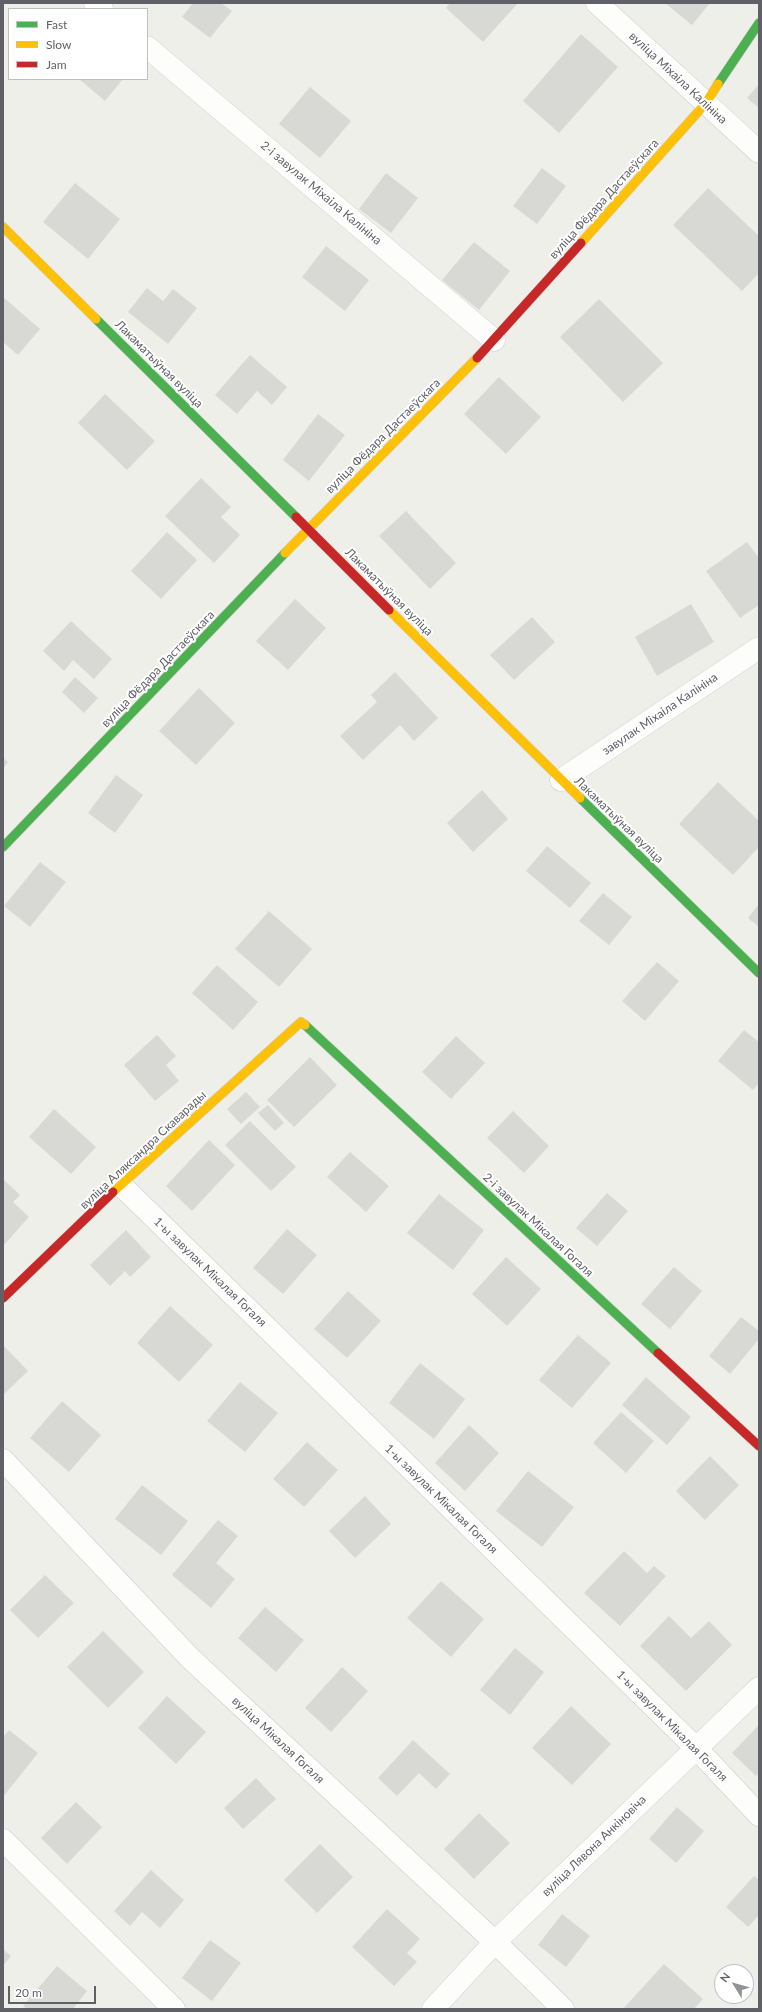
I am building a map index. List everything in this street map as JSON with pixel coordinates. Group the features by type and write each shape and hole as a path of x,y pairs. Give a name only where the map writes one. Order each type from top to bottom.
{"street":[{"name":"вуліца Міхаіла Калініна","path":"597,3 759,152"},
{"name":"вуліца Фёдара Дастаеўскага","path":"3,847 309,528 494,340 706,103 759,23"},
{"name":"2-і завулак Міхаіла Калініна","path":"148,48 494,340"},
{"name":"Лакаматыўная вуліца","path":"3,227 309,528 561,780 759,973"},
{"name":"завулак Міхаіла Калініна","path":"561,780 759,648"},
{"name":"вуліца Аляксандра Скаварады","path":"3,1298 121,1185 301,1022"},
{"name":"2-і завулак Мікалая Гогаля","path":"301,1022 759,1446"},
{"name":"1-ы завулак Мікалая Гогаля","path":"121,1185 696,1748 759,1815"},
{"name":"вуліца Мікалая Гогаля","path":"3,1460 190,1658 495,1942 563,2009"},
{"name":"вуліца Лявона Анкіновіча","path":"433,2009 495,1942 759,1688"},
{"path":"3,1840 174,2009"}],"building":[{"path":"193,3 221,3 232,11 210,38 182,17"},
{"path":"450,3 518,3 483,42 446,8"},
{"path":"665,3 710,3 692,25"},
{"path":"581,34 618,67 559,133 523,101"},
{"path":"80,80 122,80 105,101"},
{"path":"759,84 759,108 747,98"},
{"path":"310,87 351,121 320,158 279,124"},
{"path":"542,168 566,186 537,224 513,206"},
{"path":"386,173 418,198 391,233 359,209"},
{"path":"75,183 120,219 88,259 43,222"},
{"path":"708,188 759,236 759,273 742,291 673,225"},
{"path":"474,242 510,271 479,310 442,280"},
{"path":"326,246 369,280 345,311 302,277"},
{"path":"147,288 163,301 173,289 197,308 168,344 128,312"},
{"path":"3,297 40,329 18,355 3,342"},
{"path":"599,299 663,363 623,402 560,337"},
{"path":"250,355 287,387 272,405 257,391 237,414 215,395"},
{"path":"499,377 541,417 506,454 464,414"},
{"path":"105,394 155,441 127,470 78,423"},
{"path":"318,414 345,435 309,481 283,460"},
{"path":"201,478 231,507 221,517 240,535 214,563 165,516"},
{"path":"406,511 456,563 430,589 379,536"},
{"path":"167,532 197,560 161,599 131,571"},
{"path":"747,542 759,558 759,605 740,618 706,571"},
{"path":"295,599 326,628 288,670 256,641"},
{"path":"691,604 714,642 657,676 635,637"},
{"path":"532,617 555,642 514,680 490,655"},
{"path":"71,621 112,659 94,679 73,660 64,671 43,651"},
{"path":"395,672 438,718 414,741 400,725 363,760 340,736 377,702 371,695"},
{"path":"75,677 98,698 84,713 62,692"},
{"path":"199,688 235,723 196,765 159,731"},
{"path":"3,758 8,762 3,769"},
{"path":"116,775 143,795 115,833 88,813"},
{"path":"718,782 759,821 759,847 733,875 679,824"},
{"path":"482,790 508,819 473,852 447,823"},
{"path":"547,846 591,883 570,908 526,871"},
{"path":"40,862 66,882 30,927 4,906"},
{"path":"603,893 632,917 609,945 579,921"},
{"path":"759,904 759,927 748,918"},
{"path":"269,911 312,949 279,987 235,949"},
{"path":"657,962 679,981 645,1021 622,1001"},
{"path":"217,965 258,1002 233,1030 192,993"},
{"path":"744,1030 759,1042 759,1083 753,1090 718,1061"},
{"path":"157,1035 176,1056 166,1065 179,1081 155,1101 124,1065"},
{"path":"456,1036 485,1063 451,1099 422,1072"},
{"path":"310,1057 337,1085 294,1127 267,1100"},
{"path":"246,1092 260,1107 241,1124 227,1109"},
{"path":"268,1105 284,1123 275,1131 258,1113"},
{"path":"54,1109 96,1147 71,1174 29,1137"},
{"path":"513,1111 549,1146 524,1173 487,1138"},
{"path":"250,1121 296,1167 271,1191 225,1145"},
{"path":"209,1140 235,1165 192,1211 166,1186"},
{"path":"350,1152 389,1186 366,1212 327,1177"},
{"path":"3,1179 20,1195 13,1202 29,1217 3,1246"},
{"path":"607,1193 628,1211 597,1246 576,1228"},
{"path":"439,1194 484,1230 453,1270 407,1233"},
{"path":"287,1229 317,1255 283,1294 253,1268"},
{"path":"126,1230 151,1257 130,1277 125,1271 110,1286 90,1265"},
{"path":"506,1257 541,1289 507,1326 472,1294"},
{"path":"674,1267 702,1291 670,1329 641,1304"},
{"path":"348,1291 381,1321 347,1358 314,1329"},
{"path":"170,1306 213,1345 179,1382 137,1343"},
{"path":"741,1317 759,1331 759,1339 730,1374 709,1356"},
{"path":"578,1335 611,1363 572,1408 539,1380"},
{"path":"3,1345 28,1371 3,1395"},
{"path":"420,1363 465,1399 434,1439 389,1403"},
{"path":"646,1377 691,1417 667,1445 622,1405"},
{"path":"240,1382 278,1413 245,1452 207,1421"},
{"path":"62,1401 101,1435 69,1472 30,1438"},
{"path":"621,1412 654,1441 626,1473 593,1443"},
{"path":"469,1425 499,1453 465,1491 435,1463"},
{"path":"307,1442 338,1470 304,1507 273,1479"},
{"path":"710,1456 739,1485 705,1520 676,1491"},
{"path":"528,1471 574,1507 542,1547 496,1511"},
{"path":"142,1485 188,1521 161,1555 115,1519"},
{"path":"365,1496 391,1524 355,1558 329,1531"},
{"path":"218,1520 238,1536 216,1563 235,1579 211,1608 172,1575"},
{"path":"624,1551 647,1573 654,1566 666,1576 620,1626 584,1593"},
{"path":"45,1575 74,1603 38,1638 10,1610"},
{"path":"441,1581 484,1619 451,1657 407,1618"},
{"path":"265,1607 304,1640 276,1672 238,1638"},
{"path":"669,1616 691,1638 709,1621 732,1645 686,1691 640,1646"},
{"path":"103,1631 144,1672 108,1708 67,1667"},
{"path":"515,1648 544,1672 510,1715 480,1690"},
{"path":"342,1667 368,1691 331,1732 305,1708"},
{"path":"167,1696 206,1732 176,1764 138,1728"},
{"path":"571,1706 611,1744 572,1785 532,1748"},
{"path":"759,1725 759,1773 756,1776 732,1753"},
{"path":"9,1730 38,1753 3,1797 3,1737"},
{"path":"413,1740 450,1774 436,1789 419,1773 397,1796 378,1778"},
{"path":"256,1778 276,1799 243,1829 224,1808"},
{"path":"76,1802 102,1827 67,1864 41,1838"},
{"path":"677,1807 704,1831 676,1863 649,1839"},
{"path":"479,1813 510,1843 474,1879 444,1849"},
{"path":"320,1844 353,1877 317,1913 284,1880"},
{"path":"151,1870 184,1900 160,1928 142,1912 130,1926 114,1911"},
{"path":"754,1876 759,1880 759,1915 748,1927 726,1907"},
{"path":"387,1909 420,1939 407,1953 417,1962 394,1986 352,1947"},
{"path":"562,1914 590,1936 566,1967 538,1945"},
{"path":"210,1940 241,1963 212,2001 182,1978"},
{"path":"3,1949 11,1956 3,1966"},
{"path":"664,1964 703,1999 694,2009 623,2009"},
{"path":"57,1966 87,1991 73,2009 27,2009 23,2006"}],"traffic: fast":[{"path":"718,84 759,23"},
{"path":"96,319 296,517"},
{"path":"3,847 285,553"},
{"path":"580,798 759,973"},
{"path":"305,1025 658,1353"}],"traffic: slow":[{"path":"581,243 706,103 718,84"},
{"path":"3,227 96,319"},
{"path":"285,553 477,358"},
{"path":"389,610 580,798"},
{"path":"113,1192 301,1022 305,1025"}],"traffic: jam":[{"path":"477,358 581,243"},
{"path":"296,517 389,610"},
{"path":"3,1298 113,1192"},
{"path":"658,1353 759,1446"}]}
